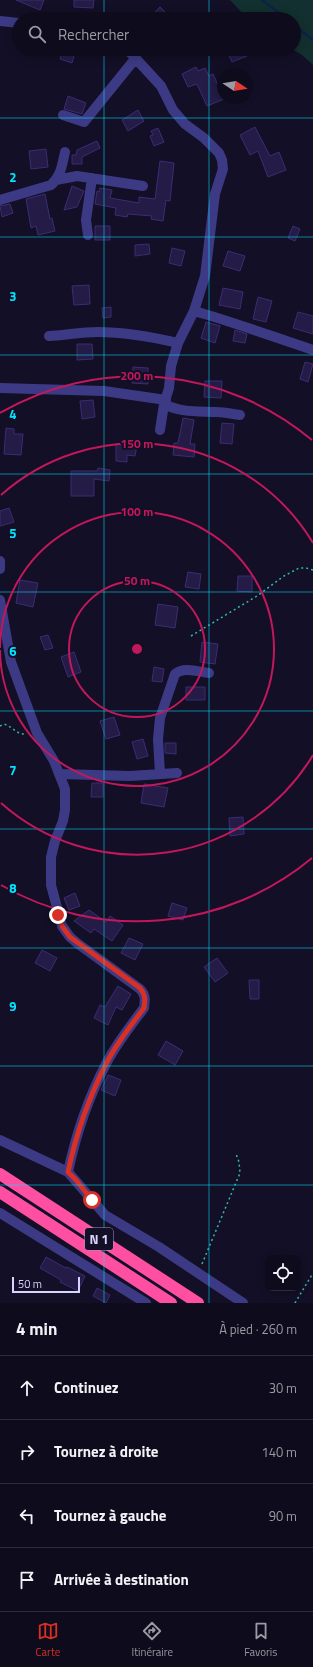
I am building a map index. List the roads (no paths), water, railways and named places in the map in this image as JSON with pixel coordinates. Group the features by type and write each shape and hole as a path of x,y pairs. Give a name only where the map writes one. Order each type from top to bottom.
{"highway":[{"name":"N 1","path":"0,1174 198,1303"},
{"name":"N 1","path":"0,1192 171,1303"}],"street":[{"path":"0,21 12,22"},
{"path":"133,56 162,86 173,110 185,124 204,138 219,153 222,160 222,169 215,194 205,276 194,311 178,343 171,366 169,388 160,430"},
{"path":"63,115 84,122 135,59"},
{"path":"0,200 51,184 56,180 60,173 65,152"},
{"path":"56,180 74,176 143,186"},
{"path":"88,235 86,220 92,178"},
{"path":"194,311 238,323 313,350"},
{"path":"49,336 115,332 178,343"},
{"path":"0,388 104,391 165,402 173,409 240,415"},
{"path":"0,561 0,568"},
{"path":"0,600 11,662 34,724 60,774 65,789 65,810 63,821 51,857 50,870 54,901 62,926 70,937 77,943 140,988 144,992 145,998 144,1008 108,1060 94,1088 78,1128 68,1172"},
{"path":"160,774 158,739 160,718 175,674 184,670 209,673"},
{"path":"60,774 130,776 177,773"},
{"path":"0,1140 68,1172 105,1215 244,1303"},
{"path":"0,1213 146,1303"}],"waterway":[{"path":"262,0 278,12"},
{"path":"301,31 313,40"}]}
